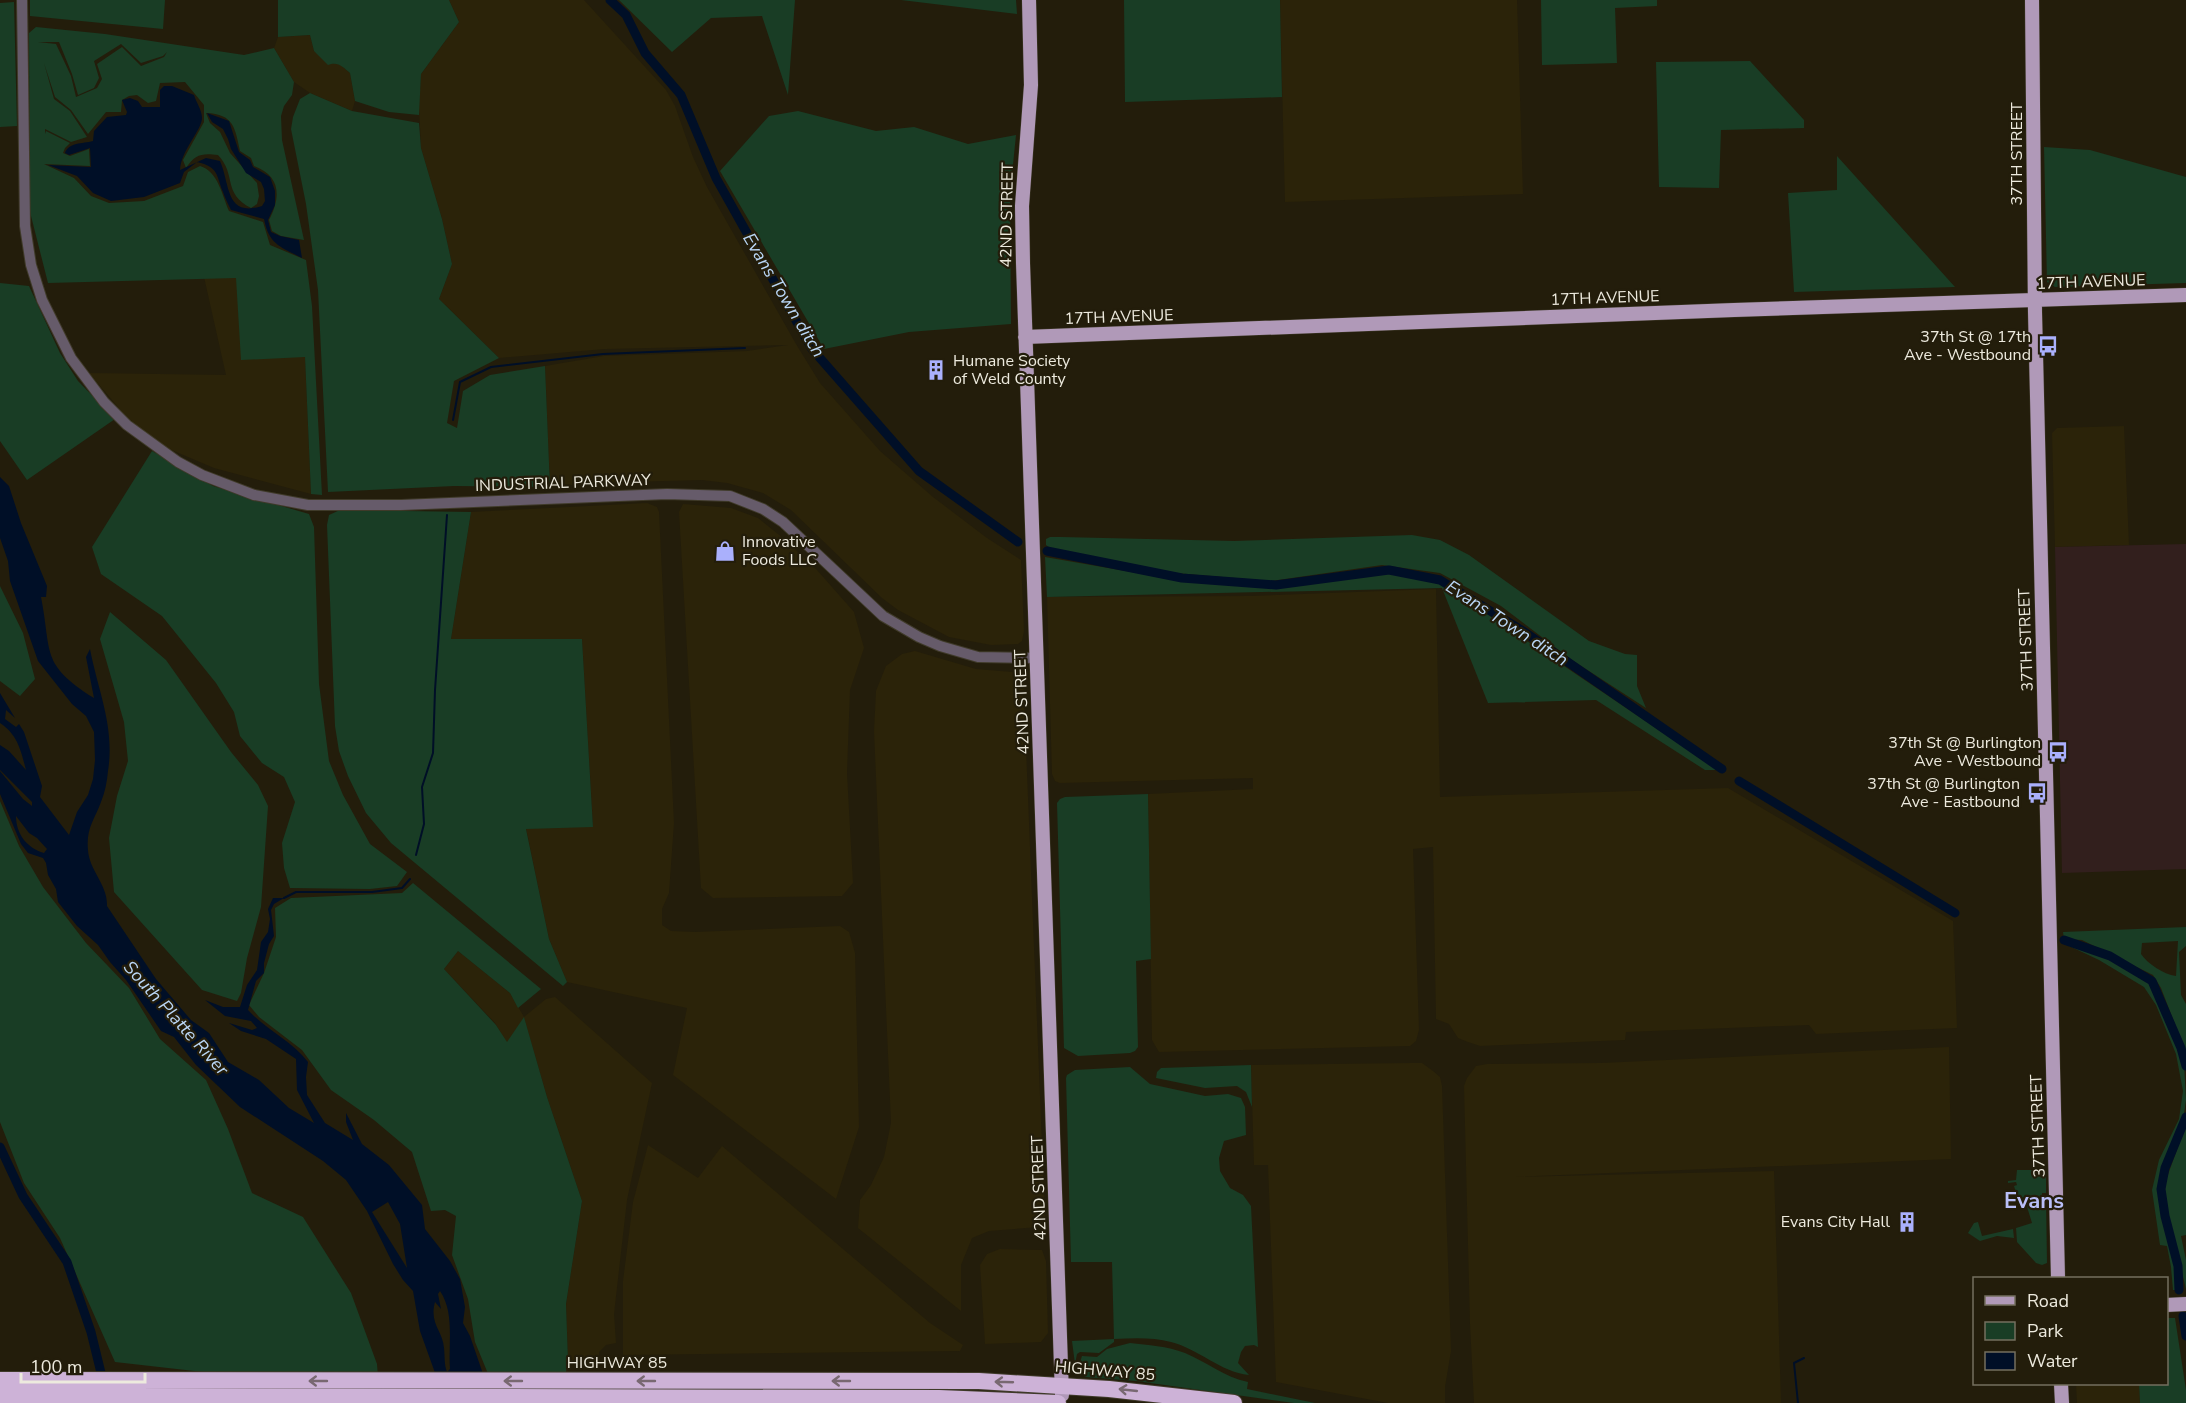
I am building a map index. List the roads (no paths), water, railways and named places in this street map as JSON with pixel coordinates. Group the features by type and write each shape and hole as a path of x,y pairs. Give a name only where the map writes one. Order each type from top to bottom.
{"highway":[{"name":"HIGHWAY 85","path":"0,1380 84,1380 123,1388 212,1389 572,1389 979,1382 1062,1385 1177,1395 1234,1403"},
{"name":"HIGHWAY 85","path":"0,1396 90,1396 123,1388"},
{"name":"HIGHWAY 85","path":"572,1389 1060,1403"}],"main road":[{"name":"42ND STREET","path":"1029,0 1031,86 1022,206 1062,1385 1060,1403"},
{"name":"37TH STREET","path":"2032,0 2035,300 2058,1277"},
{"name":"17TH AVENUE","path":"1025,337 2186,295"},
{"path":"2168,1305 2186,1304"},
{"path":"2061,1385 2062,1403"}],"street":[{"name":"INDUSTRIAL PARKWAY","path":"22,0 25,208 28,248 36,282 45,307 81,373 104,402 127,425 178,462 227,486 254,495 319,506 401,506 677,494 712,494 747,501 763,509 793,531 883,616 919,637 978,657 1037,658"}],"water":[{"path":"164,86 172,86 194,95 202,115 199,128 184,155 180,170 197,162 184,172 180,183 144,197 111,201 93,193 77,176 48,165 91,167 90,148 69,155 65,153 67,149 73,145 93,141 94,131 107,117 126,115 122,100 130,98 138,101 142,107 160,107 160,90"},
{"path":"207,113 229,121 239,152 250,160 253,167 270,177 275,191 275,205 268,220 271,232 299,240 302,258 282,248 273,240 264,219 231,210 216,172 209,166 197,162 206,158 220,161 235,203 241,207 250,208 262,206 265,201 261,182 246,173 231,149 223,129 212,122"},
{"name":"South Platte River","path":"0,477 9,486 21,523 47,586 46,597 41,597 51,656 64,676 94,698 86,657 90,649 105,709 110,755 108,775 106,787 89,830 88,850 105,891 107,906 156,979 191,1020 209,1033 228,1062 259,1080 289,1108 314,1123 297,1090 296,1059 266,1039 241,1031 229,1023 252,1030 257,1028 251,1021 225,1016 205,1000 223,1007 240,1007 247,985 257,970 261,942 268,932 270,919 268,909 273,898 284,898 274,904 271,910 274,936 269,944 264,973 256,981 248,1010 294,1047 308,1062 307,1095 325,1123 353,1140 346,1122 346,1113 362,1144 389,1165 422,1205 425,1229 450,1261 460,1279 465,1307 463,1323 482,1371 480,1403 442,1403 434,1370 420,1331 413,1291 393,1264 367,1211 346,1180 323,1161 240,1107 196,1065 174,1037 161,1031 126,980 98,945 77,926 58,902 56,889 48,875 43,858 28,853 21,844 0,794 0,771 23,799 32,806 32,802 0,770 0,745 9,751 26,770 15,738 0,723 0,693 15,718 6,710 5,719 16,727 19,724 24,732 42,786 40,797 69,835 93,779 94,732 86,716 72,704 38,661 10,581 8,561 0,538","holes":["16,816 29,833 47,849 44,853 32,848 20,834","388,1202 400,1224 407,1268 372,1212","440,1291 448,1309 450,1369 447,1372 443,1342 434,1316 435,1302 441,1309 438,1294"]}],"waterway":[{"name":"Evans Town ditch","path":"610,0 626,15 645,53 681,95 716,178 812,349 919,471 1018,542"},
{"path":"453,420 460,382 491,367 603,354 745,348"},
{"path":"416,855 424,824 422,787 433,753 447,515"},
{"name":"Evans Town ditch","path":"1047,551 1182,578 1276,585 1389,570 1440,580 1523,631 1722,769"},
{"name":"Evans Town ditch","path":"1739,781 1955,913"},
{"path":"284,898 296,892 372,892 402,888 410,879"},
{"name":"Evans Town ditch","path":"2064,940 2110,956 2152,981 2181,1048 2186,1066"},
{"name":"Evans Town ditch","path":"2179,1290 2178,1266 2165,1216 2161,1189 2165,1168 2186,1117"},
{"path":"0,1147 23,1196 67,1262 91,1332 103,1381"},
{"name":"Evans Town ditch","path":"2183,1316 2186,1336"},
{"path":"1798,1403 1794,1363 1804,1358"}],"place":[{"name":"37th St @ 17th Ave - Westbound","path":"2048,346"},
{"name":"Humane Society of Weld County","path":"936,370"},
{"name":"Innovative Foods LLC","path":"725,551"},
{"name":"37th St @ Burlington Ave - Westbound","path":"2058,752"},
{"name":"37th St @ Burlington Ave - Eastbound","path":"2037,793"},
{"name":"Evans City Hall","path":"1907,1222"}],"district":[{"name":"Evans","path":"2034,1201"}]}
